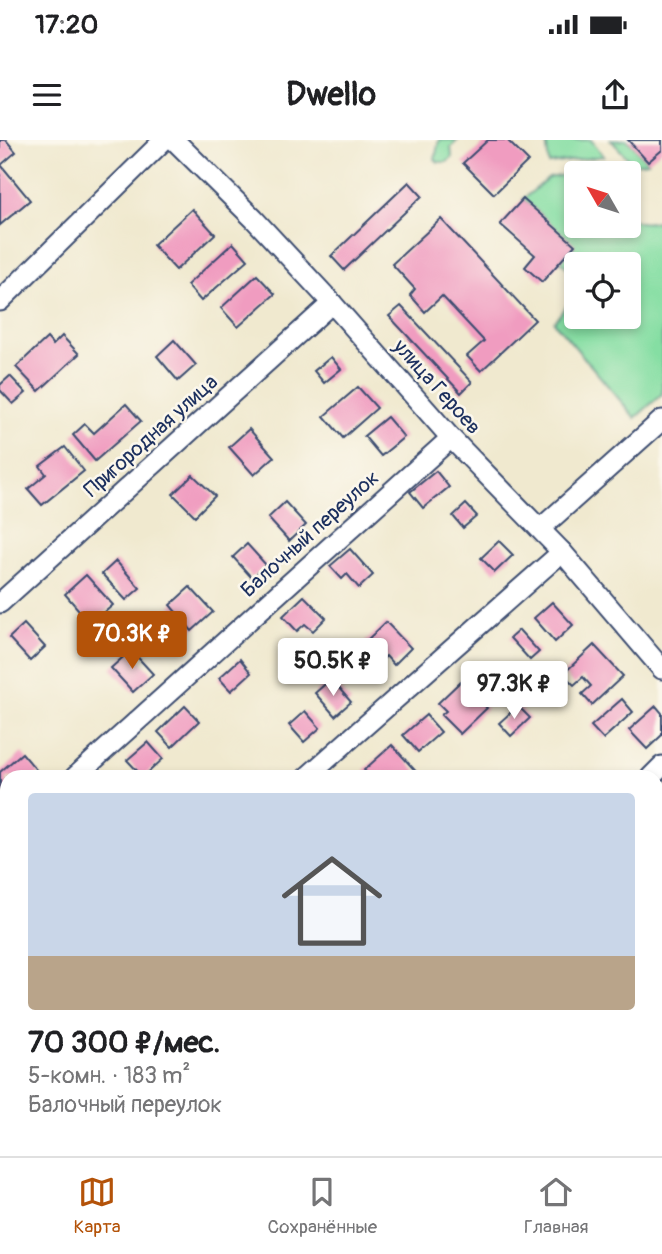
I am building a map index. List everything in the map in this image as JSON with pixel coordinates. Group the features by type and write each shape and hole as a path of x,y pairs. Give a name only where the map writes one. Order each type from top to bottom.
{"street":[{"path":"2,294 164,140"},
{"name":"улица Героев","path":"174,140 254,219 451,438 562,552 662,669"},
{"name":"Пригородная улица","path":"0,603 332,303"},
{"path":"540,529 662,420"},
{"name":"Балочный переулок","path":"83,770 451,438"},
{"path":"315,770 562,552"}],"green space":[{"path":"439,140 458,140 451,147 452,157 447,162 438,162 435,159"},
{"path":"546,140 591,140 604,156 564,161 549,164"},
{"path":"611,140 628,140 648,162 630,161"},
{"path":"564,175 564,236 523,199 549,178"},
{"path":"662,220 662,394 635,418 554,322 564,309 564,329 641,329 641,252 568,252 574,245 566,238 641,238 641,222"}],"building":[{"path":"0,140 6,140 16,152 1,165 30,200 0,225"},
{"path":"488,140 507,140 528,161 494,194 463,163"},
{"path":"628,140 662,140 662,150 648,162"},
{"path":"409,182 422,196 344,270 331,256"},
{"path":"523,199 575,245 569,252 564,252 564,257 542,282 525,267 535,255 500,224"},
{"path":"192,209 215,234 176,270 153,245"},
{"path":"441,219 535,320 481,371 467,356 484,341 442,296 425,312 410,295 415,289 392,264"},
{"path":"233,243 248,260 201,301 187,285"},
{"path":"257,275 275,294 238,327 221,308"},
{"path":"401,306 472,382 461,393 389,316"},
{"path":"62,336 79,354 39,391 16,367 47,338 53,345"},
{"path":"174,340 196,365 178,381 157,356"},
{"path":"331,357 341,369 324,383 314,371"},
{"path":"10,376 26,393 13,404 0,390 0,385"},
{"path":"358,387 377,408 343,438 324,416"},
{"path":"126,404 141,421 95,461 73,435 85,424 94,433"},
{"path":"387,417 404,437 381,456 364,436"},
{"path":"249,429 274,457 254,475 229,447"},
{"path":"65,447 84,471 42,505 28,489 46,474 40,466"},
{"path":"436,471 449,487 423,508 410,492"},
{"path":"193,475 215,496 195,516 173,494"},
{"path":"285,502 306,525 289,541 268,518"},
{"path":"466,504 477,516 463,528 453,516"},
{"path":"499,541 513,555 495,572 481,558"},
{"path":"247,544 266,565 252,578 233,557"},
{"path":"350,549 373,575 359,588 347,574 342,579 330,566"},
{"path":"116,561 140,588 126,600 102,574"},
{"path":"86,575 113,605 91,624 65,594"},
{"path":"190,587 213,612 192,631 170,605"},
{"path":"304,596 326,618 313,631 305,624 297,631 283,616"},
{"path":"552,602 573,625 555,642 534,618"},
{"path":"386,622 411,648 394,665 386,656 382,660 365,642"},
{"path":"24,624 45,647 30,661 9,638"},
{"path":"519,630 539,652 530,660 510,638"},
{"path":"594,645 623,676 592,705 582,694 591,686 583,677 574,685 563,674"},
{"path":"131,650 153,674 133,692 111,668"},
{"path":"240,659 251,673 231,691 219,678"},
{"path":"331,679 351,702 335,716 315,693"},
{"path":"461,681 487,708 460,734 441,715 446,711 438,703"},
{"path":"622,699 633,712 603,739 591,726"},
{"path":"185,706 199,721 172,747 158,732"},
{"path":"518,706 530,718 511,736 499,723"},
{"path":"656,706 662,713 662,735 647,749 629,730"},
{"path":"305,711 320,728 304,742 289,725"},
{"path":"426,715 441,732 418,752 403,735"},
{"path":"148,742 163,759 151,770 136,770 127,760"},
{"path":"392,745 415,770 364,770"},
{"path":"22,753 36,770 2,770"}]}
